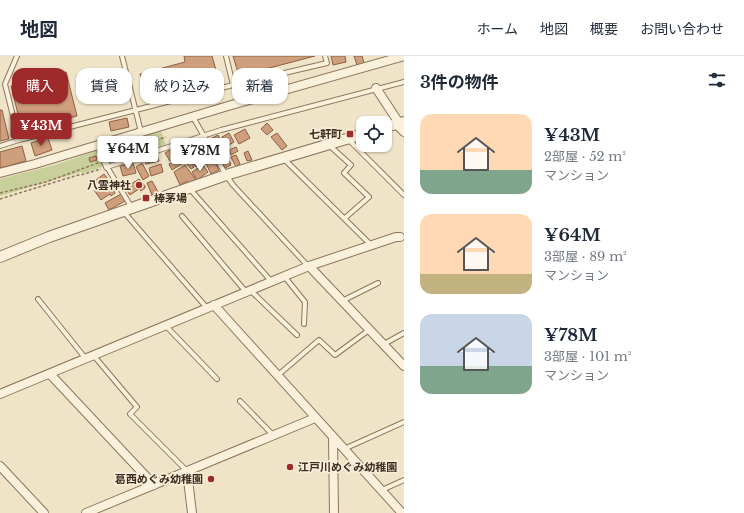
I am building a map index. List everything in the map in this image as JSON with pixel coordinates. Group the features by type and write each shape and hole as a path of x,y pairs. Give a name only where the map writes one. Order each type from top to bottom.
{"street":[{"path":"0,173 404,56"},
{"path":"376,88 401,125"},
{"path":"0,257 49,237 226,175 356,136"},
{"path":"99,145 107,167"},
{"path":"0,394 309,266 403,238"},
{"path":"309,266 404,366"},
{"path":"211,307 277,376 402,513"},
{"path":"50,374 154,485"},
{"path":"86,513 315,418"},
{"path":"333,438 334,513"},
{"path":"0,466 44,513"},
{"path":"187,471 192,513"}],"lane":[{"path":"17,56 5,84 19,140"},
{"path":"122,56 141,132"},
{"path":"226,56 232,78"},
{"path":"288,73 327,63 325,56"},
{"path":"211,307 128,209 107,167 203,136 376,88 404,82"},
{"path":"0,146 232,86"},
{"path":"193,117 233,185 309,266"},
{"path":"347,138 404,195"},
{"path":"329,144 351,165 344,173 369,197 345,218"},
{"path":"283,158 372,246"},
{"path":"190,188 271,282"},
{"path":"182,216 248,291 297,334"},
{"path":"284,276 305,302 304,324"},
{"path":"342,301 378,283"},
{"path":"38,299 86,359"},
{"path":"166,326 217,379"},
{"path":"277,376 319,340 335,355 369,330"},
{"path":"384,344 404,333"},
{"path":"94,356 137,407 130,414 187,471"},
{"path":"240,400 274,435"},
{"path":"344,449 404,422"},
{"path":"382,490 404,480"}],"path":[{"path":"119,156 131,152 130,149 166,137"},
{"path":"0,192 46,182 104,161"},
{"path":"0,199 107,167"}],"green space":[{"path":"161,130 166,145 82,174 81,172 0,196 0,179 58,164 143,134 144,136"}],"building":[{"path":"184,56 212,56 215,68 162,68 185,62"},
{"path":"233,56 315,56 269,68 237,68"},
{"path":"331,56 345,56 346,62 333,65"},
{"path":"354,56 362,56 364,63 357,65"},
{"path":"68,80 77,116 22,130 16,104 68,104"},
{"path":"0,110 2,110 9,139 0,141"},
{"path":"127,118 129,127 111,131 109,122"},
{"path":"267,123 273,130 267,135 261,129"},
{"path":"245,129 250,138 239,144 234,135"},
{"path":"229,133 234,142 227,146 222,137"},
{"path":"277,133 287,146 282,150 271,137"},
{"path":"218,135 221,142 213,146 210,139"},
{"path":"48,138 52,150 35,156 31,143"},
{"path":"201,141 203,147 195,149 193,143"},
{"path":"187,143 188,147 178,152 177,148"},
{"path":"22,146 26,161 0,168 0,152"},
{"path":"236,147 238,151 231,155 229,150"},
{"path":"174,148 179,156 170,161 165,153"},
{"path":"207,150 209,153 202,157 200,154"},
{"path":"248,151 252,160 247,161 244,153"},
{"path":"225,152 231,165 225,168 219,156"},
{"path":"157,155 159,161 146,164 144,158"},
{"path":"211,155 219,170 211,174 204,159"},
{"path":"236,155 240,164 236,167 231,157"},
{"path":"96,156 97,160 90,162 89,158"},
{"path":"196,156 201,163 196,167 190,160"},
{"path":"180,158 183,163 172,170 169,164"},
{"path":"190,161 194,167 191,169 187,164"},
{"path":"133,163 136,173 123,176 120,166"},
{"path":"142,163 149,176 143,180 136,167"},
{"path":"161,164 163,172 151,176 149,168"},
{"path":"185,165 196,180 188,183 187,181 180,185 174,172"},
{"path":"203,165 208,172 197,180 192,172"},
{"path":"104,174 107,178 95,187 92,183"},
{"path":"111,179 118,189 114,191 115,193 111,196 110,194 101,200 94,190"},
{"path":"139,179 145,188 141,191 139,189 130,195 125,188"},
{"path":"152,181 158,192 152,195 147,183"},
{"path":"121,194 125,201 109,210 105,203"}],"place":[{"name":"七軒町","path":"350,134"},
{"name":"八雲神社","path":"139,185"},
{"name":"棒茅場","path":"146,198"},
{"name":"江戸川めぐみ幼稚園","path":"290,467"},
{"name":"葛西めぐみ幼稚園","path":"211,479"}]}
